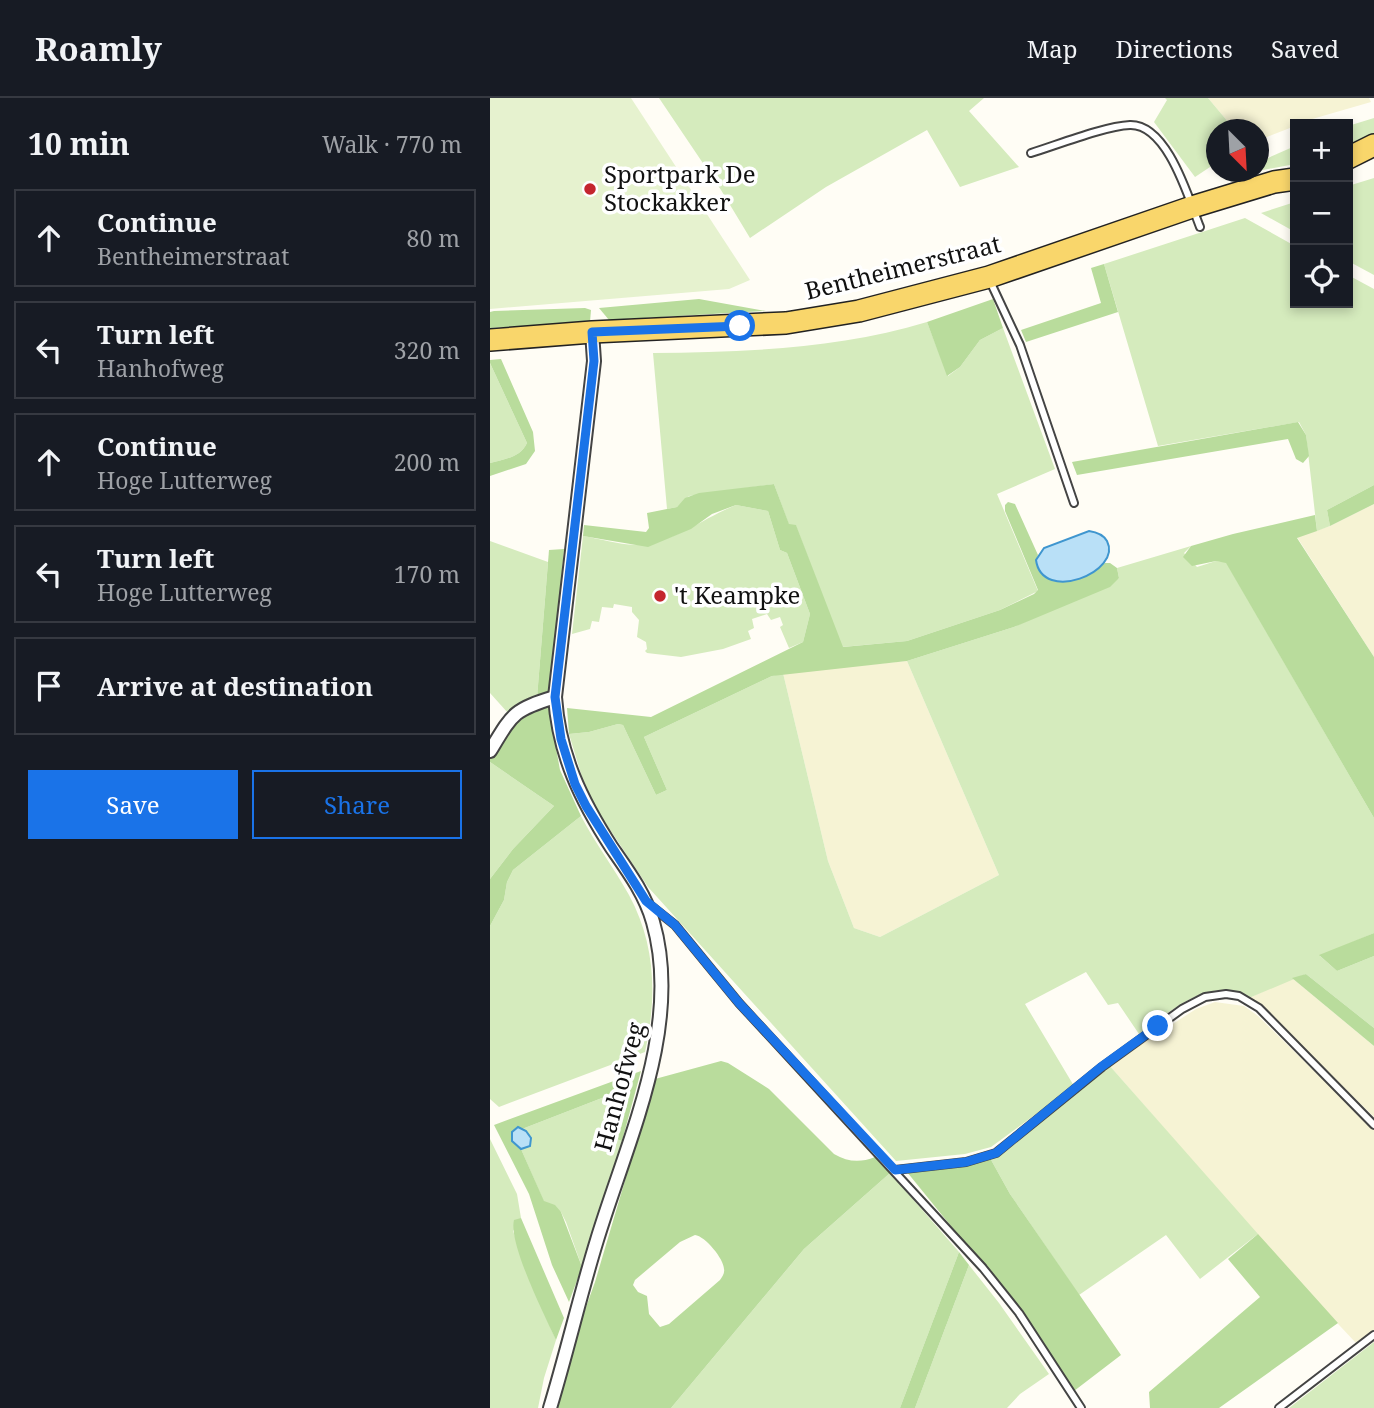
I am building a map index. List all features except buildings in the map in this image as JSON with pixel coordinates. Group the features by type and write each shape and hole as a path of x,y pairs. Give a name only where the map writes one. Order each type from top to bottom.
{"main road":[{"path":"1353,150 1374,145"},
{"path":"1353,156 1374,145"},
{"name":"Bentheimerstraat","path":"490,340 592,332 786,323 859,311 989,277 1190,198 1245,179 1290,168"},
{"name":"Bentheimerstraat","path":"1190,198 1290,180"}],"street":[{"name":"Hanhofweg","path":"551,1408 596,1242 653,1057 660,1020 657,938 646,901 575,784 561,739 555,697 594,361 592,332"},
{"path":"490,751 509,719 523,707 555,697"}],"lane":[{"path":"1031,153 1116,127 1133,125 1144,129 1158,140 1190,198 1200,228"},
{"path":"989,277 1020,345 1074,503"},
{"path":"646,901 675,925 739,1003 983,1268 1018,1313 1081,1408"},
{"path":"895,1170 966,1162 996,1153 1101,1067 1182,1009 1216,994 1239,996 1259,1008 1374,1125"},
{"path":"1279,1408 1374,1335"}],"shaded area":[{"path":"1208,98 1369,98 1371,102 1312,119 1290,119 1290,128 1269,136 1269,119 1226,119"},
{"path":"1374,504 1374,657 1297,537 1330,526"},
{"path":"907,661 999,875 880,937 854,928 828,861 783,673"},
{"path":"1292,978 1374,1046 1374,1117 1249,998"},
{"path":"1215,1002 1244,1006 1258,1016 1374,1130 1374,1330 1356,1343 1292,1275 1109,1065 1196,1009"}],"green space":[{"name":"Sportpark De Stockakker","path":"490,98 631,98 750,280 729,289 490,309"},
{"path":"659,98 984,98 969,111 1019,167 960,187 927,130 826,187 750,238"},
{"path":"1165,98 1208,98 1226,119 1206,119 1206,170 1195,177 1154,122 1167,100"},
{"path":"1374,118 1374,137 1353,145 1353,124"},
{"path":"1290,148 1290,165 1269,169 1269,158"},
{"path":"1374,178 1374,275 1353,264 1353,184"},
{"path":"1290,204 1290,229 1261,213"},
{"path":"1245,218 1290,243 1290,308 1353,308 1353,278 1374,289 1374,485 1327,510 1330,526 1317,531 1306,435 1299,422 1158,446 1104,264"},
{"path":"1104,264 1118,312 1026,342 1021,330 1101,303 1091,268"},
{"path":"699,299 766,311 609,320 599,308"},
{"path":"993,299 1003,328 980,340 960,367 947,376 927,322"},
{"path":"591,310 590,322 490,328 490,312 494,311"},
{"path":"927,322 948,376 960,367 980,340 1003,328 1055,469 997,494 1038,591 1000,610 907,641 842,647 796,526 789,525 774,484 689,496 677,507 667,509 653,353 791,347 860,338"},
{"path":"501,359 533,432 535,451 526,464 490,476 490,463 516,455 527,443 490,363 490,360"},
{"path":"490,363 527,443 516,455 490,463"},
{"path":"1298,422 1306,435 1309,456 1303,463 1296,459 1288,439 1077,475 1072,462"},
{"path":"774,484 789,524 796,525 843,647 907,641 1000,610 1034,594 1038,590 1005,511 1008,502 1015,504 1038,555 1036,560 1074,580 1105,563 1110,563 1117,568 1119,578 1110,587 1014,627 907,661 772,676 644,737 667,790 656,795 623,725 569,734 567,708 651,717 803,642 810,614 787,553 780,550 768,511 736,505 712,514 691,529 648,547 583,536 584,525 646,532 649,528 647,513 677,507 685,498 699,493"},
{"path":"1374,485 1374,504 1330,526 1327,510"},
{"path":"736,505 768,511 780,550 787,553 810,614 803,642 789,648 780,627 783,625 780,617 771,620 767,614 752,619 754,628 748,631 751,639 723,649 681,657 647,653 646,642 637,637 639,620 632,612 632,607 614,604 613,608 602,607 599,622 592,621 590,629 572,634 583,536 629,544 656,542"},
{"path":"1315,515 1317,531 1297,538 1374,657 1374,818 1226,563 1216,561 1192,566 1183,557 1191,546"},
{"path":"490,541 548,562 537,698 514,706 508,713 490,693"},
{"path":"1191,546 1184,553 1197,567 1216,561 1226,562 1374,818 1374,933 1320,956 1337,971 1374,956 1374,1028 1306,974 1249,998 1220,990 1205,993 1177,1007 1139,1034 1118,1003 1108,1005 1086,972 1025,1004 1074,1086 991,1147 965,1154 896,1161 648,887 595,807 582,777 569,734 623,725 656,795 667,790 644,737 783,673 828,861 854,928 880,937 999,875 907,661 1014,627 1119,578 1117,568"},
{"path":"564,549 551,692 537,698 549,550"},
{"path":"548,704 560,770 581,816 513,870 507,882 504,900 490,926 490,879 513,849 554,806 490,762 490,758 524,712"},
{"path":"490,762 554,806 513,849 490,879"},
{"path":"581,816 629,895 645,933 652,972 652,991 645,1052 499,1107 490,1099 490,926 504,900 507,882 513,870"},
{"path":"1374,933 1374,956 1337,971 1319,955"},
{"path":"1306,974 1374,1028 1374,1046 1292,978"},
{"path":"721,1061 728,1063 769,1089 834,1154 854,1161 875,1157 890,1173 804,1249 671,1408 555,1408 571,1349 595,1282 655,1079","holes":["695,1235 717,1254 723,1265 723,1275 669,1324 660,1327 649,1314 647,1296 638,1292 633,1285 635,1280 680,1242"]},
{"path":"1109,1065 1258,1234 1200,1279 1166,1235 1079,1295 1010,1194 990,1158 1011,1147"},
{"path":"641,1071 622,1141 608,1136 622,1094 620,1091 522,1129 518,1127 518,1147 544,1201 555,1205 561,1212 582,1267 569,1302 552,1265 529,1194 494,1125"},
{"path":"620,1091 622,1094 608,1136 622,1141 582,1267 561,1212 544,1202 521,1149 525,1149 526,1131 522,1129"},
{"path":"490,1139 517,1194 521,1218 513,1231 533,1288 556,1340 538,1408 490,1408"},
{"path":"990,1158 1010,1194 1121,1355 1074,1391 1015,1305 907,1172"},
{"path":"890,1173 959,1252 900,1408 671,1408 804,1249"},
{"path":"521,1218 564,1318 556,1340 516,1245 514,1220"},
{"path":"1258,1234 1338,1323 1219,1408 1150,1408 1149,1392 1260,1297 1228,1259"},
{"path":"959,1252 969,1265 915,1408 900,1408"},
{"path":"969,1265 1049,1374 1020,1394 1007,1408 915,1408"},
{"path":"1374,1342 1374,1408 1289,1408"}],"water":[{"path":"1089,531 1099,534 1107,541 1109,553 1104,563 1080,579 1052,580 1041,573 1036,560 1044,548"},
{"path":"518,1127 526,1131 531,1138 530,1146 521,1149 512,1141 512,1132"}],"place":[{"name":"Sportpark De Stockakker","path":"590,189"},
{"name":"'t Keampke","path":"660,596"}],"route":[{"path":"740,326 592,332 594,361 555,697 566,759 586,806 646,901 675,925 739,1003 895,1170 966,1162 996,1153 1101,1067 1158,1026"}]}
